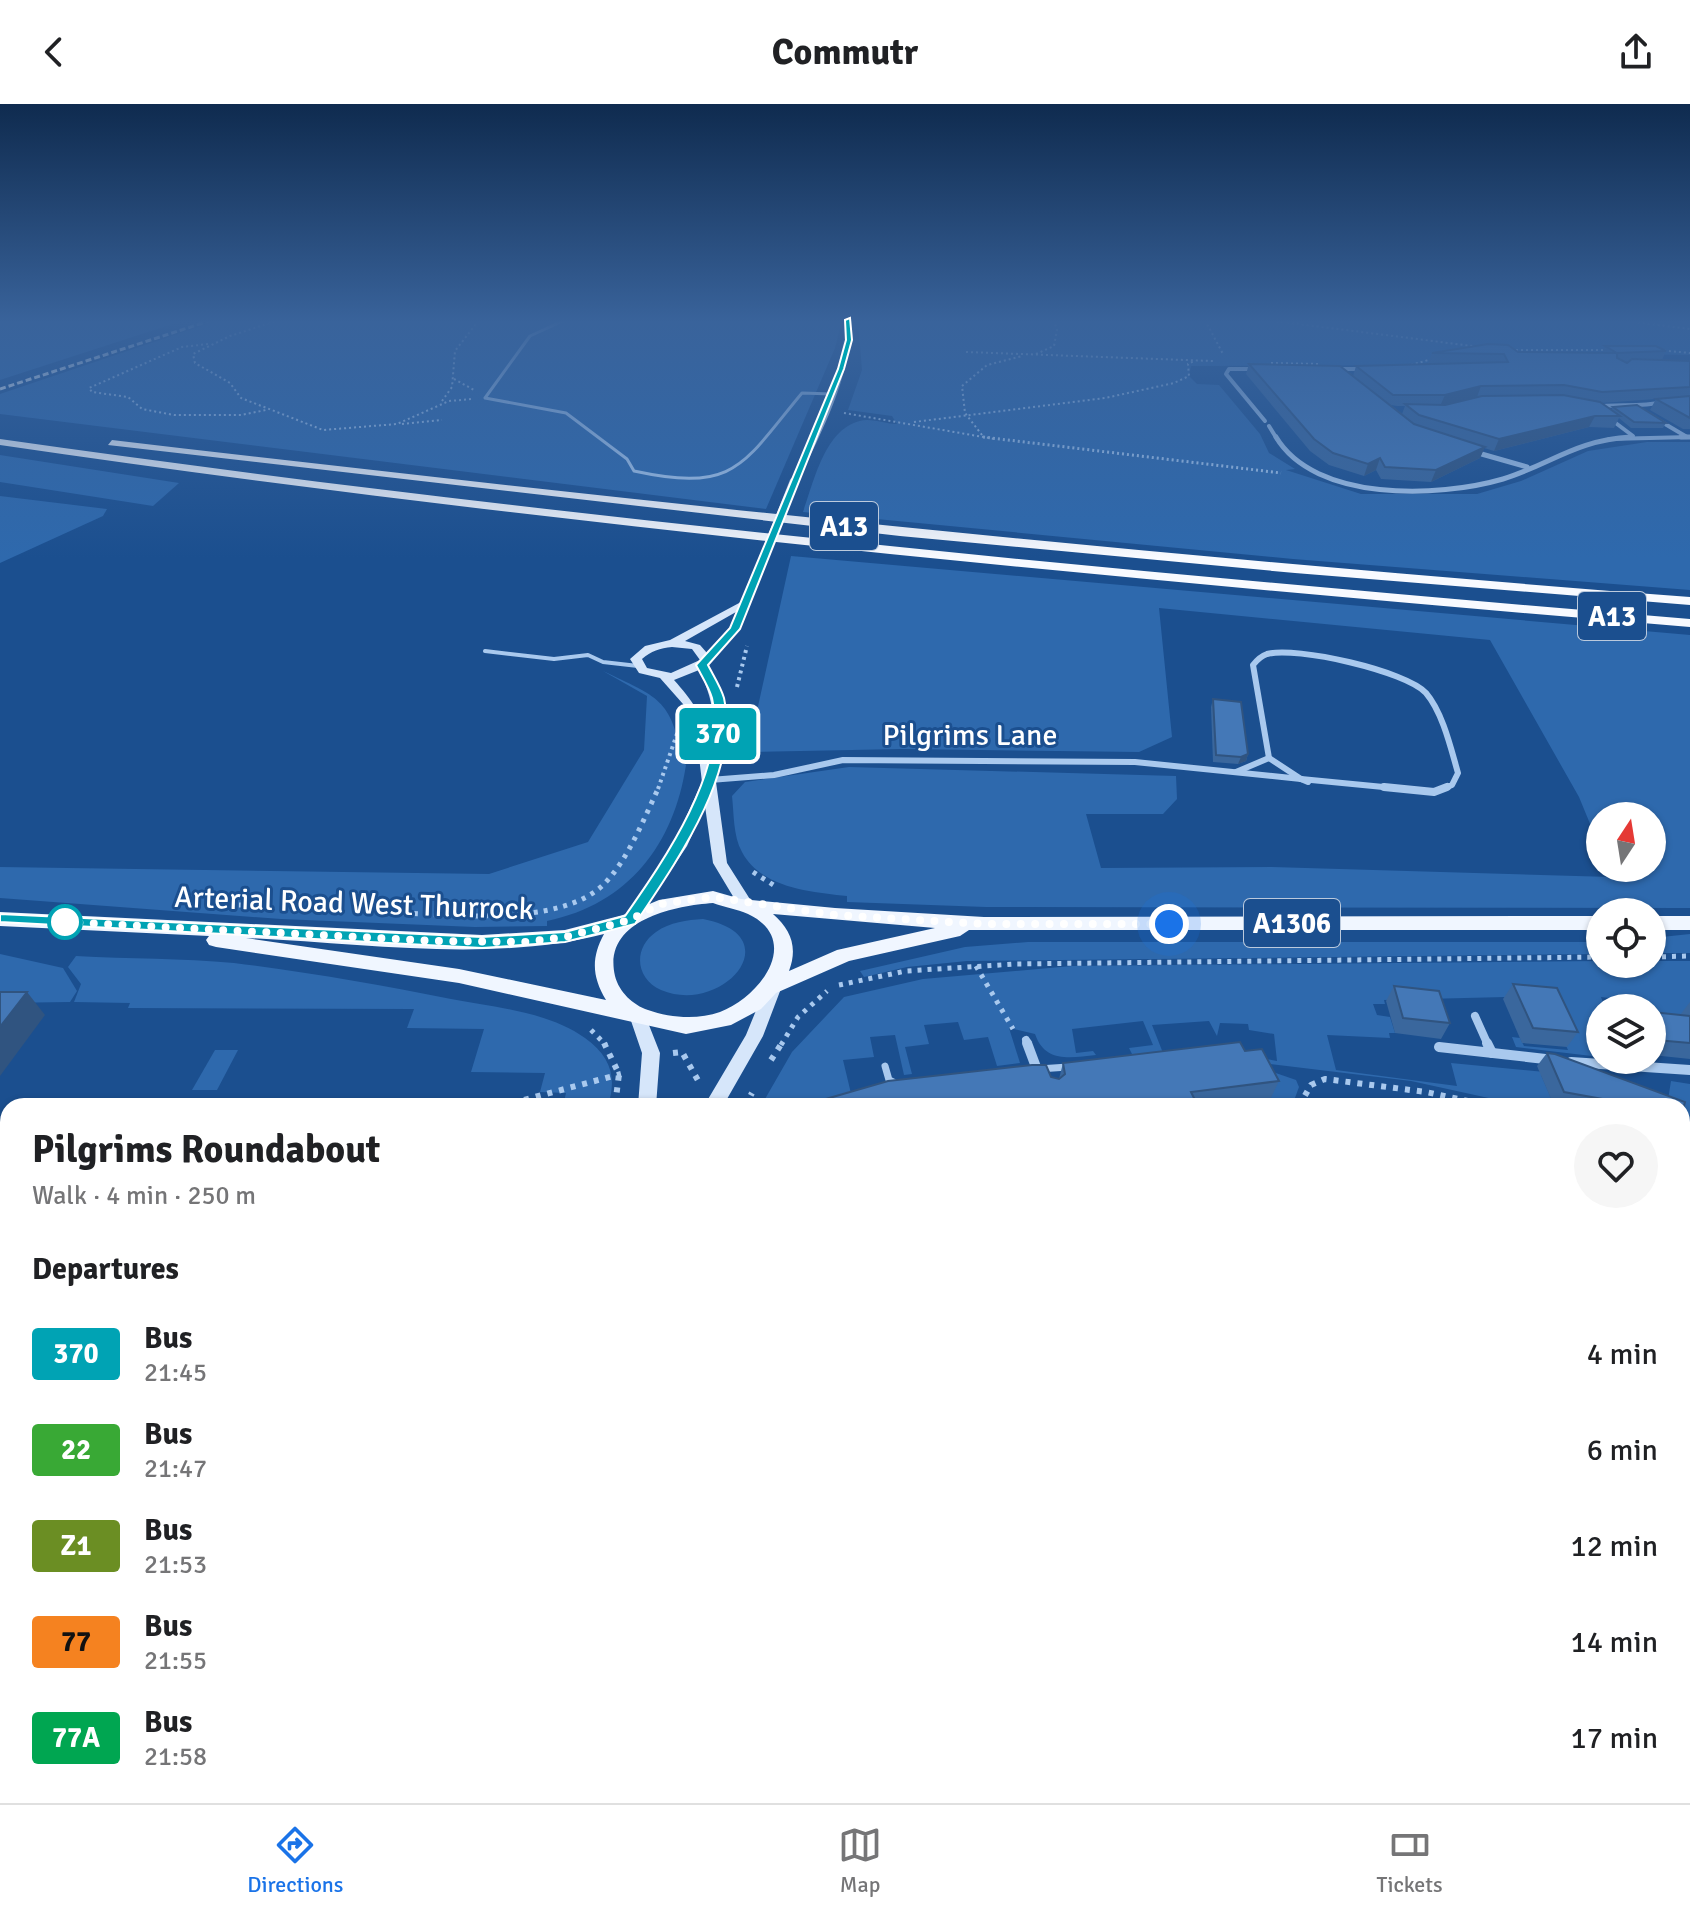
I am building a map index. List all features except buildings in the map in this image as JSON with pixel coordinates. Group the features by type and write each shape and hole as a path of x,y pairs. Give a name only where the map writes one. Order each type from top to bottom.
{"highway":[{"name":"A13","path":"0,427 429,482 926,535 1690,601"},
{"name":"A13","path":"0,442 376,494 945,557 1690,623"}],"main road":[{"path":"742,605 673,643 641,653 636,659 638,666 654,676 684,675 703,662 735,629 742,605 830,399"},
{"path":"673,643 696,647 718,698 719,731 710,780 680,846 607,949 603,968 609,990 620,1004 637,1015 668,1024 710,1023 749,1008 774,986"},
{"path":"665,677 688,703 702,732 720,863 745,904"},
{"path":"630,920 660,904 687,898 713,897 745,904 773,923 782,938 784,963 754,1036 719,1098"},
{"name":"A1306","path":"745,904 835,915 984,924 1586,923"},
{"name":"Arterial Road West Thurrock","path":"0,919 511,942 565,937 630,920"},
{"path":"1666,923 1690,923"},
{"name":"A1306","path":"774,986 844,955 984,924"},
{"name":"Arterial Road West Thurrock","path":"122,925 459,976 637,1015"},
{"path":"637,1015 651,1053 648,1098"}],"street":[{"path":"1247,399 1297,464 1351,483 1412,490 1448,489 1492,482 1581,445 1634,437 1689,437"},
{"path":"1638,408 1654,402 1676,402"},
{"path":"1597,408 1614,404 1638,408 1689,437"},
{"path":"1587,405 1597,408 1634,437"},
{"path":"1456,446 1528,468"},
{"name":"Pilgrims Lane","path":"710,780 774,775 843,760 1135,762 1308,782 1439,791 1454,784 1458,769 1427,694 1416,684 1387,674 1278,652 1263,655 1253,665 1269,758 1286,772 1308,782"},
{"name":"Pilgrims Lane","path":"1231,773 1269,758"},
{"path":"1475,1016 1492,1053"},
{"path":"1026,1040 1033,1070 1041,1081"},
{"path":"1439,1047 1690,1070"}],"lane":[{"path":"492,399 566,413 627,459 634,471 688,479 727,474 751,453 797,399"},
{"path":"485,651 554,659 588,655 603,662 638,666"},
{"path":"885,1066 889,1080 903,1084"},
{"path":"1033,1070 1080,1066"}],"path":[{"path":"131,399 142,409 174,415 241,415 267,410"},
{"path":"244,399 323,430 442,420"},
{"path":"439,404 443,399"},
{"path":"397,424 439,404 475,399"},
{"path":"960,399 965,416 984,436"},
{"path":"910,423 1076,399"},
{"path":"836,412 984,436 1137,457 1255,467 1284,474"},
{"path":"736,691 750,632"},
{"path":"368,913 542,910 603,886 671,766 680,722"},
{"path":"749,869 780,888"},
{"path":"202,904 255,907"},
{"path":"1666,957 1690,956"},
{"path":"765,1068 806,1008 833,987 906,971 975,965 1586,957"},
{"path":"975,965 1015,1033 1026,1040"},
{"path":"616,1098 621,1074 612,1053 682,1052 696,1083 715,1098"},
{"path":"531,1098 621,1074"},
{"path":"1304,1098 1311,1085 1325,1079 1454,1098"},
{"path":"751,1098 757,1081"}],"shaded area":[{"path":"0,399 813,399 766,509 0,414"},
{"path":"852,399 1231,399 1260,434 1269,453 1295,469 1286,470 1361,494 1477,494 1521,481 1588,451 1647,442 1690,442 1690,590 1293,559 803,512 817,470 841,431 853,423 867,420 897,424 892,416 848,410"},
{"path":"0,455 179,483 153,506 0,482"},
{"path":"0,496 107,509 103,516 0,563"},
{"path":"791,556 1690,635 1690,908 1666,908 1666,898 1586,898 1586,908 986,907 847,902 847,896 803,890 761,874 742,852 735,832 732,796 745,782 849,767 1176,776 1177,799 1163,814 1086,814 1101,868 1272,867 1586,876 1586,882 1666,882 1666,802 1586,802 1586,814 1490,640 1159,608 1172,737 1139,752 902,749 748,752"},
{"path":"603,671 649,694 667,712 682,761 686,765 680,794 658,845 624,885 602,901 547,921 547,926 475,927 281,919 0,898 0,867 489,874 588,842 644,750 647,696"},
{"path":"703,919 729,928 743,941 745,956 738,971 725,983 706,992 684,995 652,985 642,971 643,946 661,929"},
{"path":"1690,934 1690,953 1666,953 1666,937"},
{"path":"1028,942 1586,942 1586,954 967,961 907,967 864,977 860,971 965,947"},
{"path":"0,954 63,968 77,991 70,1002 0,1003"},
{"path":"76,956 234,963 370,984 538,1016 571,1029 594,1045 610,1068 611,1096 565,1098 566,1093 540,1092 545,1073 471,1072 484,1029 407,1028 414,1009 128,1008 130,1003 74,1002 81,984 68,967"},
{"path":"1586,961 1586,978 1666,978 1666,961 1690,961 1690,1015 1680,1015 1666,1022 1666,994 1586,994 1586,1055 1516,1047 1512,1037 1520,1038 1524,1046 1568,1050 1543,996 1384,1000 1385,1004 1373,1004 1377,1015 1390,1017 1395,1033 1389,1033 1390,1038 1327,1035 1336,1070 1457,1086 1451,1063 1555,1073 1541,1075 1551,1098 1489,1098 1411,1081 1245,1061 1244,1055 1277,1061 1274,1034 1249,1030 1248,1024 1220,1023 1217,1036 1209,1021 1152,1025 1163,1053 1133,1056 1129,1048 1153,1045 1143,1021 1072,1029 1076,1053 1093,1051 1096,1055 1077,1057 1052,1054 1039,1043 1035,1034 1009,1028 1020,1063 997,1066 988,1037 964,1040 958,1022 924,1025 929,1044 905,1047 912,1074 904,1075 895,1035 870,1037 874,1057 843,1060 852,1098 766,1098 792,1052 844,997 923,979 1072,966"},
{"path":"215,1050 238,1050 217,1090 192,1090"},
{"path":"1264,1069 1296,1080 1299,1087 1295,1098 1259,1098"},
{"path":"1671,1081 1690,1084 1690,1098 1668,1098"}],"bus line":[{"name":"370","path":"0,919 482,942 525,942 565,937 630,920 680,846 710,780 719,731 718,698 702,665 735,629 742,605 830,399"}],"route":[{"path":"65,922 434,941 525,942 565,937 630,920 660,904 687,898 713,897 835,915 984,924 1169,924"}]}
